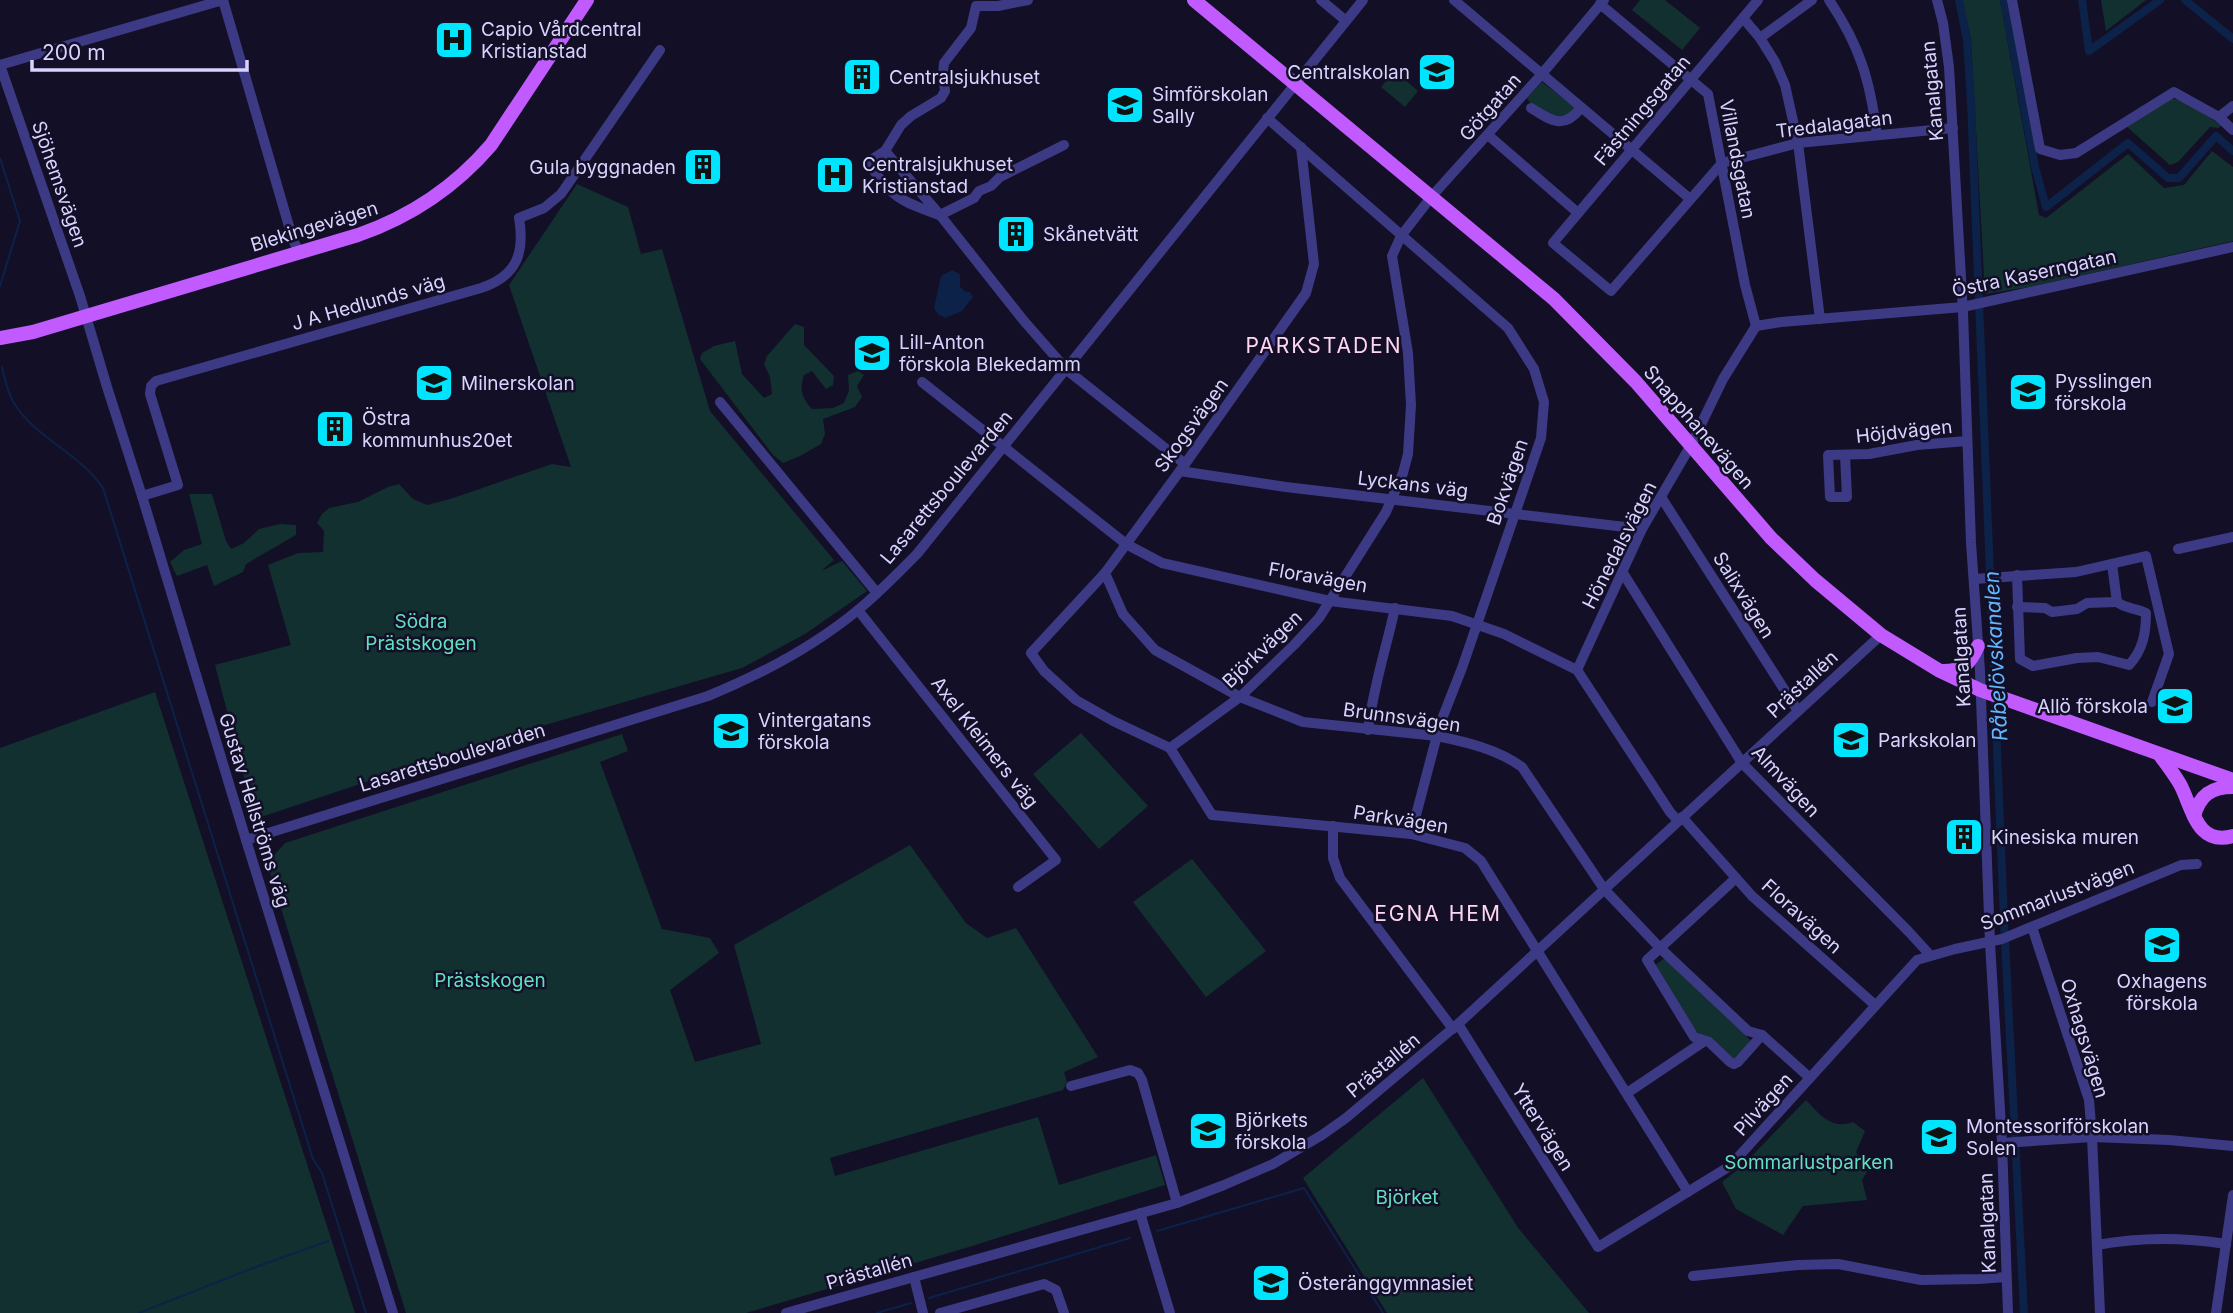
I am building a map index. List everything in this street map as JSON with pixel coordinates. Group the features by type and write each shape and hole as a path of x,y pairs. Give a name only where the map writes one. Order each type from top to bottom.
{"main road":[{"name":"Blekingevägen","path":"0,338 33,332 358,235 417,209 456,181 476,162 505,126 587,0"},
{"name":"Snapphanevägen","path":"1194,0 1564,308 1628,373 1760,528 1788,556 1881,635 1940,671 1994,694 2233,780"},
{"path":"1940,671 1965,668 1978,646"},
{"path":"2159,754 2176,778 2201,830 2219,839 2233,836"},
{"path":"2216,773 2233,768"},
{"path":"2194,816 2206,793 2233,787"}],"street":[{"path":"0,65 223,0 293,240 299,252"},
{"path":"1028,0 998,6 976,6 971,28 944,63 944,94 911,116 901,125 885,151 868,162 883,185 906,203 940,215 974,198 979,191 991,186 1000,177 1064,145"},
{"path":"1321,0 1345,20"},
{"name":"Lasarettsboulevarden","path":"246,840 708,696 793,656 858,610 917,554 1363,0"},
{"path":"1454,0 1689,198 1721,163"},
{"name":"Fästningsgatan","path":"1689,198 1611,291 1553,243 1758,0"},
{"path":"1760,38 1812,0"},
{"path":"1829,0 1855,43 1865,70 1877,135"},
{"name":"Kanalgatan","path":"1937,0 1947,51 1953,128 1978,646 1994,694 1990,943 2012,1142 2006,1277 2008,1313"},
{"path":"2012,0 2040,149 2060,155 2076,153 2174,92 2219,117 2233,130"},
{"name":"Götgatan","path":"1401,236 1602,1"},
{"name":"Villandsgatan","path":"1602,1 1708,94 1745,285 1756,326"},
{"path":"1743,18 1760,38 1785,85 1798,143 1820,319"},
{"name":"J A Hedlunds väg","path":"142,496 178,485 150,394 151,386 156,381 494,283 503,277 520,255 522,230 519,218 544,208 561,194 660,50"},
{"name":"Sjöhemsvägen","path":"0,65 86,316"},
{"path":"2219,117 2233,106"},
{"path":"1531,108 1561,123 1567,122 1581,108"},
{"name":"Bokvägen","path":"1267,118 1508,328 1534,369 1544,402 1541,438 1437,736 1410,834"},
{"name":"Tredalagatan","path":"1721,163 1798,143 1953,128"},
{"path":"1488,135 1578,213"},
{"name":"Skogsvägen","path":"1170,748 1076,700 1044,671 1031,653 1105,573 1183,468 1306,293 1314,264 1301,147"},
{"path":"885,151 1067,370 1183,468"},
{"name":"Björkvägen","path":"1170,748 1240,696 1319,618 1392,499 1408,454 1411,406 1408,353 1392,256 1401,236"},
{"name":"Östra Kaserngatan","path":"1756,326 1975,305 2233,247"},
{"name":"Gustav Hellströms väg","path":"86,316 393,1313"},
{"name":"Hönedalsvägen","path":"1577,670 1642,529 1691,445 1723,379 1756,326"},
{"name":"Floravägen","path":"922,382 1126,544 1162,563 1330,601 1452,616 1504,634 1577,670 1662,801 1752,896 1875,1005"},
{"path":"720,402 877,593"},
{"name":"Höjdvägen","path":"1845,455 1968,441"},
{"name":"Lyckans väg","path":"1183,468 1392,499 1642,529"},
{"name":"Salixvägen","path":"1661,497 1798,712"},
{"path":"2178,549 2233,537"},
{"path":"1974,579 2076,572 2146,556 2169,654 2152,702"},
{"path":"2112,564 2117,602"},
{"name":"Brunnsvägen","path":"1105,573 1123,614 1155,650 1240,696 1303,722 1437,736 1507,756 1522,766 1604,889 1660,948 1748,1031 1762,1035 1810,1078"},
{"name":"Almvägen","path":"1623,573 1742,763 1930,955"},
{"path":"2017,576 2017,607 2020,659 2034,666 2077,657 2098,657 2129,665 2137,656 2146,631 2146,614 2135,608 2125,608 2117,602 2087,603 2077,609 2052,612 2045,608 2017,607"},
{"path":"1368,730 1373,693 1395,608"},
{"name":"Axel Kleimers väg","path":"858,610 1056,860 1018,887"},
{"name":"Prästallén","path":"786,1313 1177,1203 1273,1164 1314,1140 1346,1118 1455,1027 1881,635"},
{"name":"Parkvägen","path":"1170,748 1212,815 1410,834 1465,848 1473,853 1481,861 1688,1192"},
{"name":"Yttervägen","path":"1333,826 1333,859 1340,878 1455,1027 1598,1247"},
{"name":"Sommarlustvägen","path":"1930,955 2003,939 2181,865 2197,864"},
{"path":"1736,878 1647,960 1694,1037 1709,1042 1734,1064 1762,1035"},
{"name":"Oxhagsvägen","path":"2032,927 2089,1100 2100,1313"},
{"name":"Pilvägen","path":"1598,1247 1730,1166 1917,960 1930,955"},
{"path":"1627,1093 1703,1042"},
{"path":"1070,1086 1130,1070 1138,1073 1177,1203"},
{"path":"2012,1142 2092,1137 2233,1146"},
{"path":"2216,1313 2233,1195"},
{"path":"1140,1213 1170,1313"},
{"path":"2097,1245 2130,1239 2158,1238 2190,1238 2226,1244"},
{"path":"1693,1276 1798,1265 1838,1264 1921,1280 2006,1277"},
{"path":"914,1277 923,1313"},
{"path":"940,1313 1044,1284 1056,1290 1063,1313"}],"green space":[{"path":"1640,0 1665,0 1700,28 1682,50 1632,10"},
{"path":"1962,0 2000,0 2039,215 2046,218 2128,154 2164,188 2184,185 2212,151 2233,167 2233,241 2035,286 1985,294 1971,39"},
{"path":"2101,0 2146,0 2106,31"},
{"path":"1395,71 1418,91 1405,107 1381,87"},
{"path":"1542,82 1573,106 1575,109 1568,117 1557,118 1530,103 1527,98"},
{"path":"2170,98 2185,101 2221,125 2219,128 2210,127 2178,162 2170,165 2125,125"},
{"name":"Södra Prästskogen","path":"577,184 628,207 641,254 662,249 710,411 834,560 821,571 842,561 867,591 805,634 742,668 483,743 255,819 215,665 291,645 268,565 298,553 323,552 324,531 317,523 322,514 329,508 358,502 388,487 399,484 413,499 427,505 552,464 571,467 509,285"},
{"path":"795,324 804,327 804,345 834,376 833,385 826,389 812,371 804,375 802,394 812,409 833,408 844,403 849,391 848,375 858,371 864,375 857,386 862,397 855,407 823,419 825,434 821,444 783,463 773,455 700,359 702,353 714,346 735,341 742,374 764,398 772,394 770,377 764,364 767,356"},
{"path":"189,494 212,494 226,541 231,549 244,543 259,529 280,524 296,525 296,535 246,564 243,572 214,586 207,565 177,576 170,562 184,550 202,544"},
{"path":"155,692 355,1313 0,1313 0,748"},
{"path":"1081,733 1148,806 1099,849 1033,774"},
{"name":"Prästskogen","path":"622,734 628,751 600,762 662,929 710,938 719,953 670,990 695,1062 761,1044 734,945 910,845 966,923 987,938 1016,928 1098,1057 1064,1072 1067,1082 1063,1090 830,1158 835,1176 1038,1117 1059,1185 1156,1155 1165,1185 746,1313 406,1313 267,863 285,843"},
{"path":"1192,859 1266,951 1206,997 1133,902"},
{"path":"1665,958 1750,1040 1733,1060 1693,1029 1654,966"},
{"name":"Björket","path":"1423,1078 1519,1229 1589,1313 1387,1313 1303,1178"},
{"name":"Sommarlustparken","path":"1806,1100 1827,1120 1839,1124 1853,1122 1865,1131 1856,1152 1867,1172 1862,1180 1867,1200 1803,1206 1783,1235 1736,1209 1722,1182 1741,1167"}],"water":[{"path":"952,270 960,274 960,287 970,292 973,297 962,311 945,318 934,308 941,276"}],"waterway":[{"name":"Råbelövskanalen","path":"1959,0 1967,40 1971,103 2004,921 2024,1313"},
{"path":"2004,0 2035,167 2046,207 2128,143 2168,178 2179,178 2216,136 2233,151"},
{"path":"2082,0 2089,51 2160,0"},
{"path":"2185,0 2233,39"},
{"path":"0,158 20,221 0,286"},
{"path":"2,367 6,385 23,416 82,465 103,488 313,1159 322,1173 366,1313"},
{"path":"1157,1231 1304,1188 1383,1313"},
{"path":"929,1298 1130,1238"},
{"path":"139,1313 328,1241"},
{"path":"877,1313 911,1303"}],"place":[{"name":"Capio Vårdcentral Kristianstad","path":"454,40"},
{"name":"Centralskolan","path":"1437,72"},
{"name":"Centralsjukhuset","path":"862,77"},
{"name":"Simförskolan Sally","path":"1125,105"},
{"name":"Gula byggnaden","path":"703,167"},
{"name":"Centralsjukhuset Kristianstad","path":"835,175"},
{"name":"Skånetvätt","path":"1016,234"},
{"name":"Lill-Anton förskola Blekedamm","path":"872,353"},
{"name":"Milnerskolan","path":"434,383"},
{"name":"Pysslingen förskola","path":"2028,392"},
{"name":"Östra kommunhus20et","path":"335,429"},
{"name":"Allö förskola","path":"2175,706"},
{"name":"Vintergatans förskola","path":"731,731"},
{"name":"Parkskolan","path":"1851,740"},
{"name":"Kinesiska muren","path":"1964,837"},
{"name":"Oxhagens förskola","path":"2162,945"},
{"name":"Björkets förskola","path":"1208,1131"},
{"name":"Montessoriförskolan Solen","path":"1939,1137"},
{"name":"Österänggymnasiet","path":"1271,1283"}],"district":[{"name":"PARKSTADEN","path":"1324,346"},
{"name":"EGNA HEM","path":"1438,914"}]}
